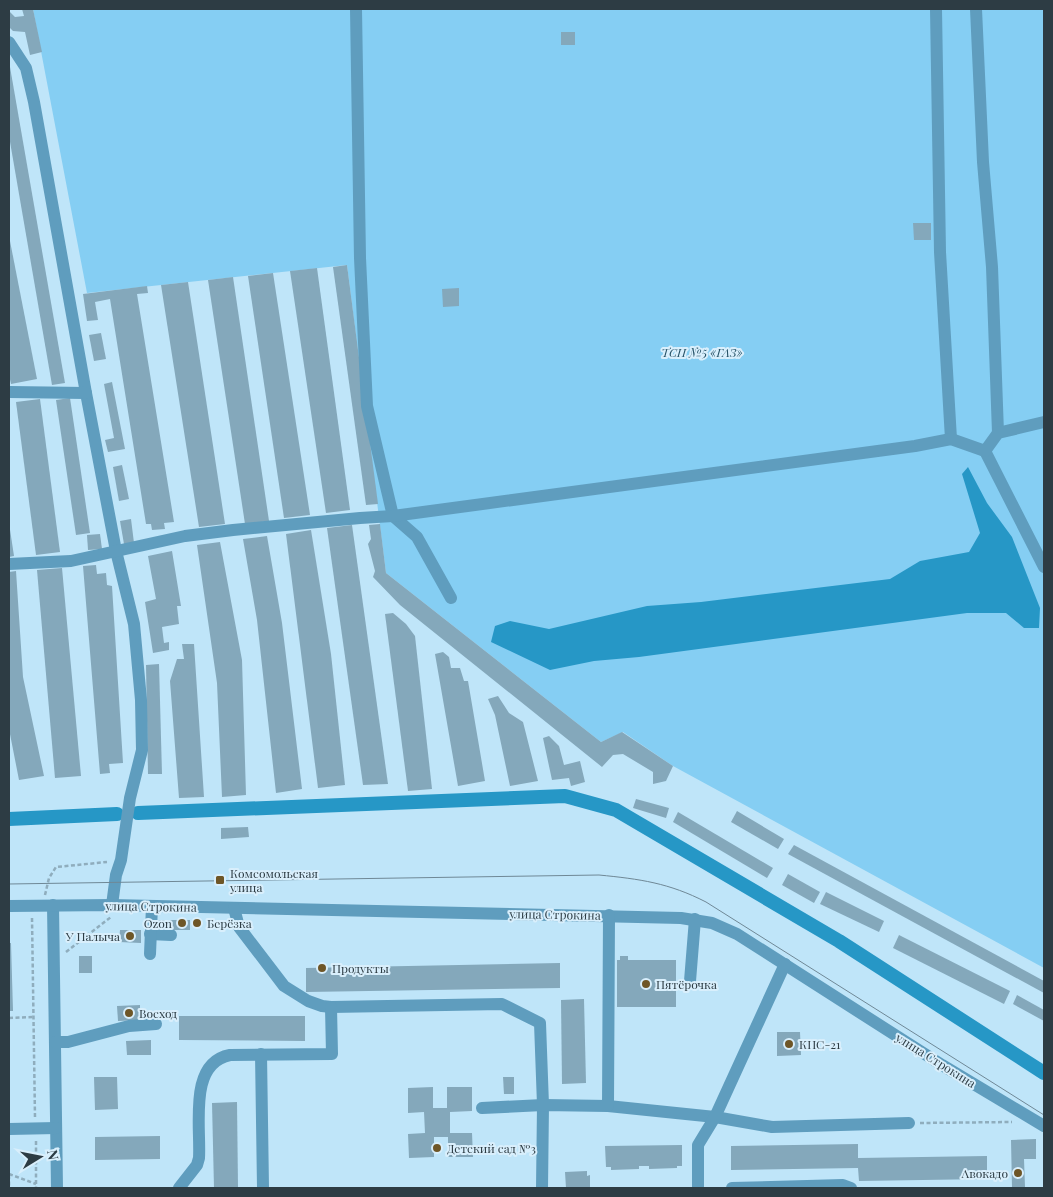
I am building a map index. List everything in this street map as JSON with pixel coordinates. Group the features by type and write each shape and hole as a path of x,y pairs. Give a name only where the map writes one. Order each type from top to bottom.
{"street":[{"path":"356,9 360,258 367,406 393,516 417,537 451,598"},
{"path":"936,9 940,252 951,439"},
{"path":"976,9 983,162 992,267 998,433 985,451"},
{"path":"9,42 26,68 34,102 116,551 134,624 141,708 142,750 130,798 112,905"},
{"path":"9,392 86,393"},
{"path":"998,433 1044,422"},
{"path":"9,564 71,561 185,536 393,516 905,448 951,439 985,451 1044,567"},
{"path":"53,905 57,1188"},
{"name":"улица Строкина","path":"9,906 112,905 609,915 694,919 712,923 737,934 942,1065 1041,1124"},
{"path":"150,954 152,906"},
{"path":"234,908 239,927 284,986 308,1001 331,1007 502,1004 540,1023 543,1105 542,1188"},
{"path":"608,1106 609,915"},
{"path":"690,982 694,919"},
{"path":"150,934 171,935"},
{"path":"698,1188 698,1145 715,1117 785,964"},
{"path":"179,1188 197,1166 199,1158 200,1094 206,1072 211,1065 223,1056 332,1054 331,1007"},
{"path":"55,1042 68,1042 129,1026 156,1024"},
{"path":"261,1054 263,1188"},
{"path":"482,1108 543,1105 608,1106 715,1117 772,1127 909,1123"},
{"path":"9,1129 56,1128"},
{"path":"732,1188 843,1185 851,1188"}],"path":[{"path":"36,1188 31,906 44,897 49,878 56,866 121,860"},
{"path":"9,1018 34,1017"},
{"path":"909,1123 1041,1124"},
{"path":"10,1188 9,1175 36,1184"}],"green space":[{"name":"ТСН №5 «ГАЗ»","path":"33,9 1044,9 1044,968 673,766 623,732 601,742 386,573 347,265 87,293"}],"shaded area":[{"path":"968,467 987,503 1012,537 1040,608 1039,628 1024,628 1006,613 967,613 639,657 594,661 550,670 491,642 495,626 510,621 549,629 647,606 701,602 890,579 920,561 969,552 980,533 962,474"}],"building":[{"path":"22,9 33,9 42,52 30,55 25,32 13,31 9,27 9,11 15,17 24,16"},
{"path":"561,32 575,32 575,45 561,45"},
{"path":"9,67 65,383 52,385 9,136"},
{"path":"913,223 931,223 931,240 914,240"},
{"path":"9,236 37,379 11,384 9,375"},
{"path":"347,265 378,504 366,505 333,267"},
{"path":"317,268 350,510 326,513 290,271"},
{"path":"273,273 310,515 284,518 248,276"},
{"path":"233,277 269,521 245,524 208,280"},
{"path":"188,282 225,524 199,527 161,285"},
{"path":"147,286 148,293 137,294 174,522 164,523 165,529 152,530 151,524 146,524 110,299 95,302 98,320 87,321 83,294"},
{"path":"459,288 459,306 443,307 442,289"},
{"path":"101,333 106,359 94,361 89,335"},
{"path":"112,382 125,449 108,452 105,440 114,438 104,384"},
{"path":"70,398 90,533 76,535 56,400"},
{"path":"40,399 60,552 36,555 16,402"},
{"path":"122,465 129,499 119,501 113,467"},
{"path":"131,519 134,543 124,544 120,521"},
{"path":"9,523 14,556 9,557"},
{"path":"380,524 386,573 601,742 622,732 673,766 666,781 653,784 653,772 623,754 613,755 602,767 400,605 373,577 375,571 368,544 371,539 369,525"},
{"path":"352,525 388,784 363,785 327,528"},
{"path":"311,530 331,654 345,785 318,788 286,534"},
{"path":"100,534 102,549 88,550 87,535"},
{"path":"267,536 282,623 302,789 276,793 257,620 243,539"},
{"path":"220,542 242,660 246,795 222,797 217,683 197,545"},
{"path":"172,551 181,606 177,606 179,624 162,627 164,643 169,642 169,650 153,653 145,602 156,599 148,556"},
{"path":"96,565 97,574 106,573 107,585 112,586 123,763 109,764 110,773 100,774 83,566"},
{"path":"62,568 81,776 55,778 37,570"},
{"path":"16,571 23,677 44,776 19,780 9,729 9,572"},
{"path":"393,613 406,624 415,636 432,789 408,791 385,614"},
{"path":"182,644 194,644 204,797 179,798 170,681 177,659 184,659"},
{"path":"443,652 449,657 451,668 460,668 464,681 468,681 485,781 458,786 435,654"},
{"path":"159,664 162,774 148,774 146,665"},
{"path":"498,696 509,713 523,722 538,781 510,786 495,715 488,699"},
{"path":"549,736 559,746 564,765 580,761 585,782 571,786 569,778 552,780 543,738"},
{"path":"636,799 669,808 666,818 633,808"},
{"path":"737,811 784,839 778,849 731,822"},
{"path":"678,812 773,868 767,878 673,822"},
{"path":"248,827 249,837 221,839 221,828"},
{"path":"794,845 1044,981 1044,993 788,854"},
{"path":"788,874 820,892 814,903 782,885"},
{"path":"826,892 884,921 879,932 820,904"},
{"path":"156,920 190,920 190,930 156,930"},
{"name":"У Палыча","path":"120,930 141,930 141,943 119,942"},
{"path":"899,935 1010,991 1004,1004 893,948"},
{"path":"9,943 11,943 13,1011 9,1011"},
{"path":"79,956 92,956 92,973 79,973"},
{"name":"Пятёрочка","path":"620,956 628,956 628,960 676,960 676,1007 617,1007 617,960 620,960"},
{"path":"560,963 560,988 306,992 306,968"},
{"path":"1017,995 1044,1010 1044,1021 1013,1004"},
{"path":"584,999 586,1083 562,1084 561,1000"},
{"name":"Восход","path":"140,1005 140,1020 118,1021 117,1006"},
{"path":"179,1016 305,1016 305,1041 179,1040"},
{"name":"КНС-21","path":"777,1032 800,1032 801,1055 777,1056"},
{"path":"151,1040 151,1055 127,1055 126,1041"},
{"path":"94,1077 117,1077 118,1109 95,1110"},
{"path":"503,1077 514,1077 514,1094 504,1094"},
{"path":"433,1087 433,1108 447,1108 447,1087 472,1087 472,1111 450,1112 450,1133 472,1133 473,1157 448,1157 448,1137 434,1137 434,1157 409,1158 408,1134 425,1133 424,1112 408,1113 408,1088"},
{"path":"237,1102 238,1187 214,1188 212,1103"},
{"path":"160,1136 160,1159 95,1160 95,1137"},
{"path":"1036,1139 1036,1159 1024,1159 1025,1187 1012,1188 1011,1140"},
{"path":"858,1144 858,1158 987,1156 987,1179 859,1181 858,1168 731,1170 731,1146"},
{"path":"682,1145 682,1166 677,1166 677,1168 649,1169 649,1166 639,1166 639,1169 611,1170 611,1167 606,1167 605,1146"},
{"path":"587,1171 587,1176 590,1175 590,1188 566,1188 565,1172"}],"waterway":[{"path":"138,813 565,796 616,810 839,941 1044,1073"},
{"path":"9,819 117,814"}],"tram line":[{"path":"9,884 599,875 654,883 679,890 706,902 1044,1115"}],"place":[{"name":"Комсомольская улица","path":"220,880"},
{"name":"Ozon","path":"182,923"},
{"name":"Берёзка","path":"197,923"},
{"name":"У Палыча","path":"130,936"},
{"name":"Продукты","path":"322,968"},
{"name":"Пятёрочка","path":"646,984"},
{"name":"Восход","path":"129,1013"},
{"name":"КНС-21","path":"789,1044"},
{"name":"Детский сад №3","path":"437,1148"},
{"name":"Авокадо","path":"1018,1173"}]}
